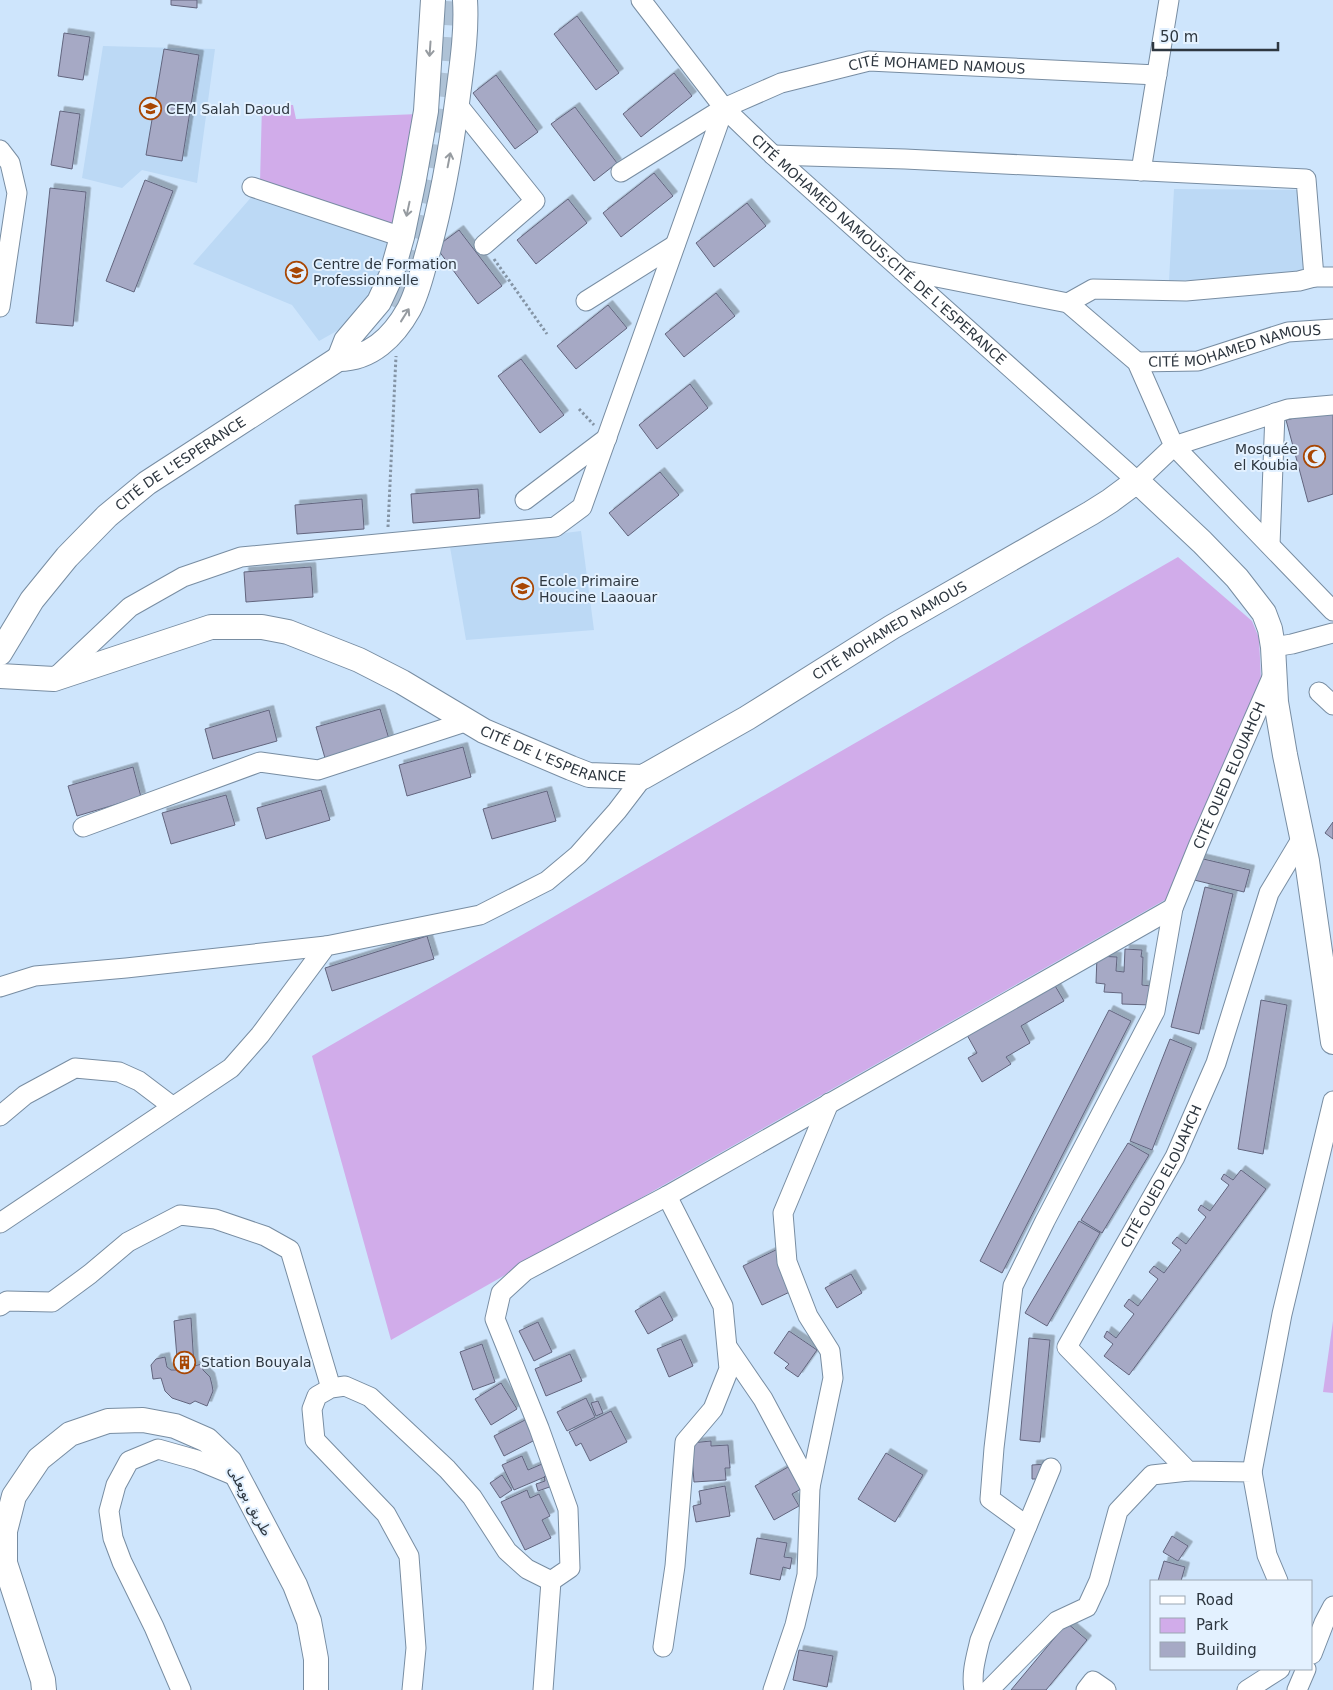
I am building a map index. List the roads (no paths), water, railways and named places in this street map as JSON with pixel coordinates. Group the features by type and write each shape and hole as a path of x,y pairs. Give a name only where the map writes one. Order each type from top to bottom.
{"main road":[{"path":"433,0 426,111 402,237 391,276 379,302 346,341 339,359 360,357 379,346 401,321 410,307 422,273 434,230 453,136 464,37 465,0"},
{"name":"CITÉ DE L'ESPERANCE","path":"0,654 32,600 67,557 107,516 147,483 339,359 374,332 392,306"},
{"path":"1137,482 1202,542 1237,578 1264,613 1270,629 1273,647 1276,702 1302,838 1333,1042"},
{"name":"CITÉ MOHAMED NAMOUS","path":"643,777 747,718 892,627 1110,501 1137,482"},
{"name":"CITÉ DE L'ESPERANCE","path":"0,676 54,679 211,626 262,627 288,632 359,660 402,682 484,730 589,775 643,777"},
{"name":"طريق بويعلى","path":"44,1690 43,1680 5,1562 5,1531 14,1496 39,1459 70,1434 108,1421 143,1420 176,1426 207,1440 230,1462 295,1585 309,1621 316,1659 316,1690"}],"street":[{"name":"CITÉ MOHAMED NAMOUS;CITÉ DE L'ESPERANCE","path":"641,0 724,108 773,155 1137,482"},
{"path":"1141,171 1169,0"},
{"name":"CITÉ MOHAMED NAMOUS","path":"724,108 782,83 869,61 1157,75"},
{"path":"456,104 535,201 484,245"},
{"path":"621,172 724,108"},
{"path":"54,679 130,607 183,577 241,557 555,527 582,507 724,108"},
{"path":"0,150 10,163 17,193 0,307"},
{"path":"773,155 905,159 1306,179 1314,277"},
{"path":"252,187 402,237"},
{"path":"586,301 675,245"},
{"name":"CITÉ MOHAMED NAMOUS","path":"901,270 1068,303 1137,362 1174,446 1333,611"},
{"path":"1068,303 1093,290 1186,291 1299,281 1314,277 1333,276"},
{"name":"CITÉ MOHAMED NAMOUS","path":"1137,362 1198,361 1288,332 1333,329"},
{"name":"CITÉ MOHAMED NAMOUS","path":"1137,482 1174,446 1288,409 1333,404"},
{"path":"1270,545 1275,413"},
{"path":"525,500 607,438"},
{"path":"1273,647 1333,633"},
{"name":"CITÉ OUED ELOUAHCH","path":"1027,1526 990,1499 1012,1286 1155,1011 1173,908 1274,673"},
{"name":"CITÉ DE L'ESPERANCE","path":"83,827 260,762 318,770 468,721"},
{"path":"0,987 35,976 326,946 480,915 547,881 578,856 617,812 643,777"},
{"name":"CITÉ OUED ELOUAHCH","path":"1188,1471 1067,1347 1176,1157 1216,1063 1269,893 1302,838"},
{"path":"551,1581 570,1568 568,1509 539,1428 495,1319 501,1293 525,1271 667,1196 1173,908"},
{"path":"0,1223 231,1068 260,1035 326,946"},
{"path":"0,1116 25,1095 75,1068 119,1072 139,1081 172,1106"},
{"path":"1278,1580 1268,1555 1252,1472 1282,1314 1333,1101"},
{"path":"773,1690 795,1625 807,1575 810,1488 833,1378 830,1351 808,1316 787,1262 783,1213 829,1103"},
{"path":"663,1647 675,1566 685,1442 713,1410 728,1369 723,1306 667,1196"},
{"path":"0,1306 7,1301 52,1302 90,1274 128,1242 180,1215 215,1219 265,1236 290,1250 331,1388"},
{"path":"726,1345 763,1399 810,1488"},
{"path":"412,1690 416,1648 409,1556 386,1514 315,1440 312,1409 317,1396 331,1388 345,1386 370,1397 447,1469 472,1497 507,1551 527,1569 551,1581"},
{"path":"181,1690 154,1627 122,1562 113,1538 109,1511 116,1486 129,1462 158,1448 197,1460 238,1477"},
{"path":"974,1690 974,1664 980,1640 1051,1468"},
{"path":"989,1690 1057,1621 1087,1607 1099,1581 1118,1511 1152,1475 1188,1471 1252,1472"},
{"path":"543,1690 551,1581"},
{"path":"1313,1646 1333,1606"},
{"path":"1247,1690 1278,1670"},
{"path":"1297,1690 1306,1670"},
{"path":"1086,1690 1093,1681 1106,1690"}],"tunnel":[{"path":"392,306 403,283 411,258 421,221 434,157 441,105 450,0"}],"place":[{"name":"CEM Salah Daoud","path":"150,109"},
{"name":"Centre de Formation Professionnelle","path":"297,272"},
{"name":"Mosquée el Koubia","path":"1314,457"},
{"name":"Ecole Primaire Houcine Laaouar","path":"523,589"},
{"name":"Station Bouyala","path":"185,1362"}]}
